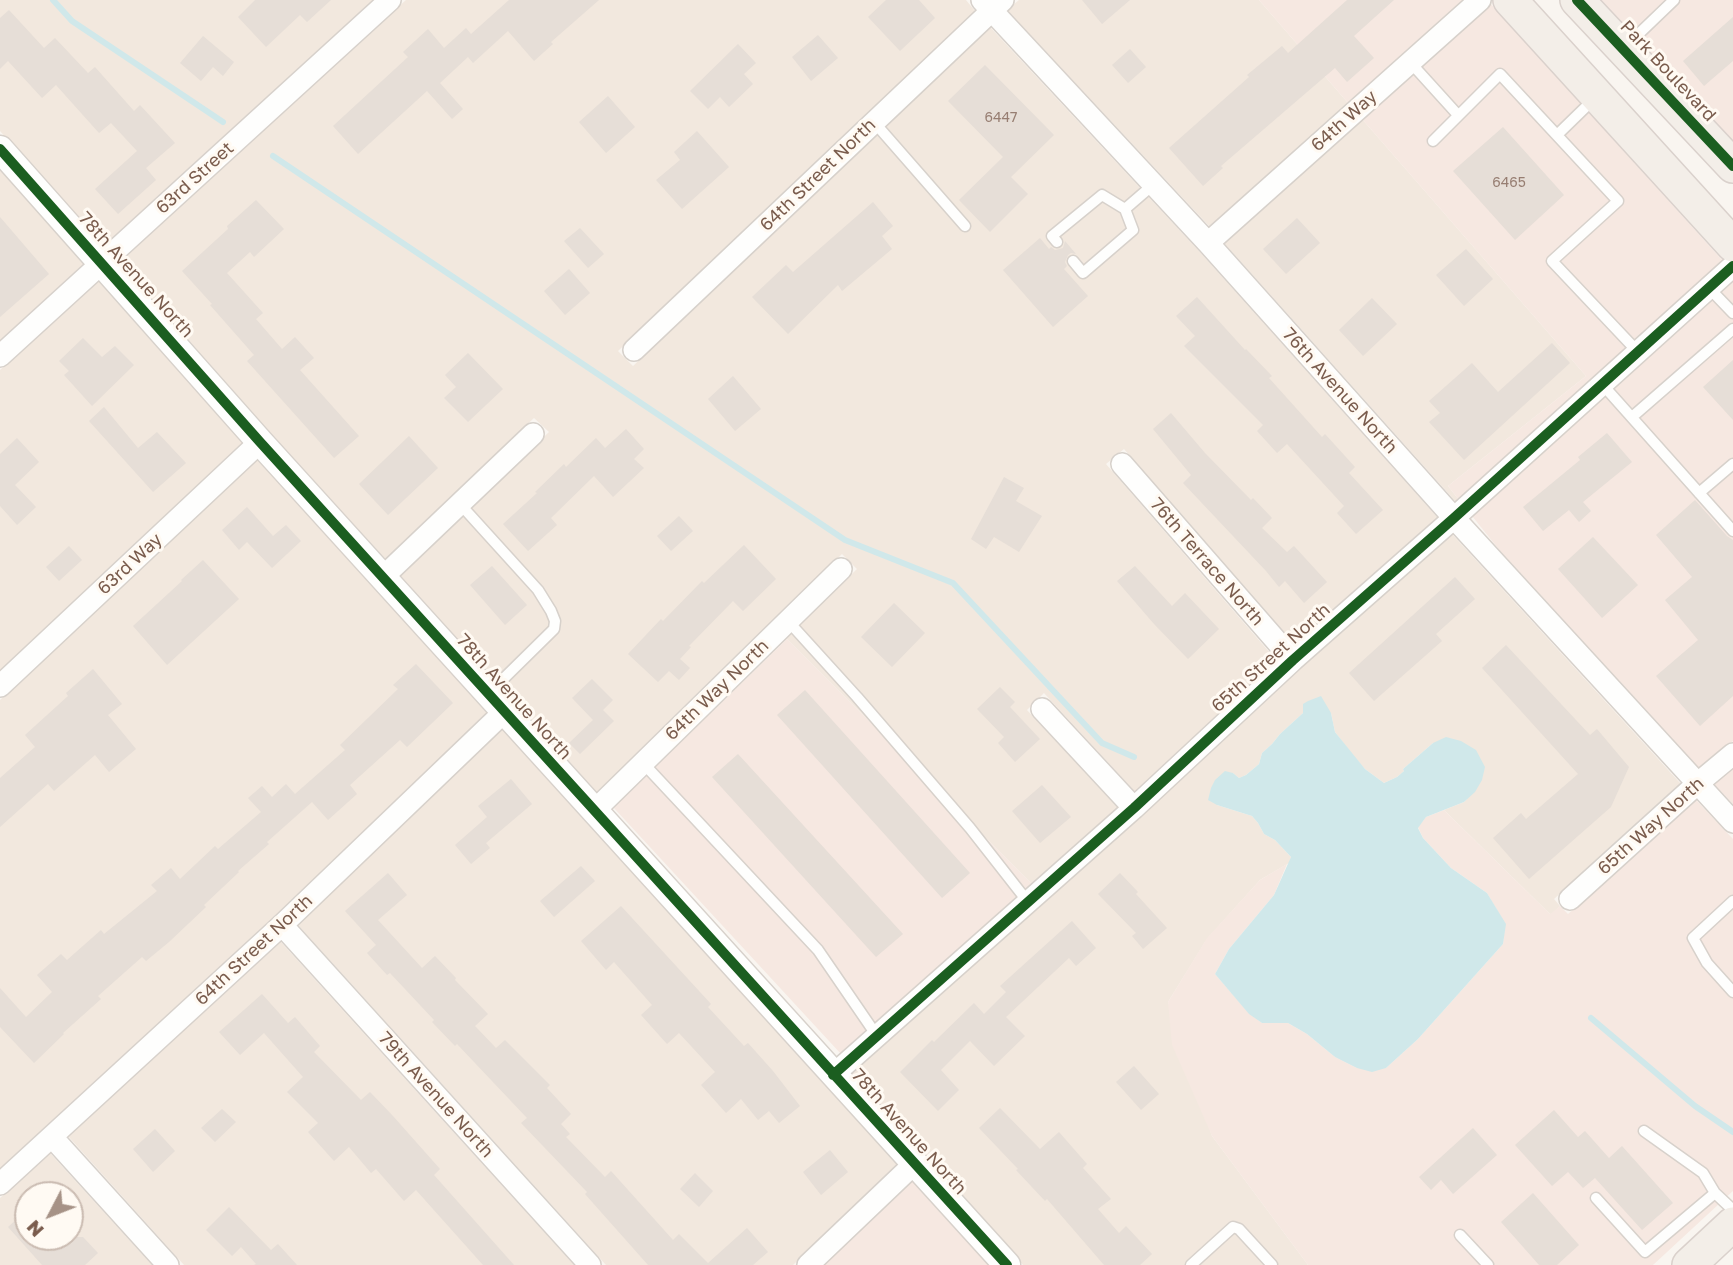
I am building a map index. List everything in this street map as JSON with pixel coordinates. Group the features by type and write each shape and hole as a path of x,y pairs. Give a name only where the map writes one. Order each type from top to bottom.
{"main road":[{"path":"1510,0 1733,245"},
{"name":"Park Boulevard","path":"1577,0 1733,166"},
{"path":"1689,1265 1733,1224"}],"street":[{"name":"63rd Street","path":"0,356 390,0"},
{"name":"64th Way","path":"1208,243 1480,0"},
{"name":"64th Street North","path":"634,350 874,122 992,4"},
{"name":"76th Avenue North","path":"992,4 1454,518 1733,822"},
{"name":"78th Avenue North","path":"0,149 260,442 1007,1265"},
{"name":"65th Street North","path":"833,1075 1134,808 1293,660 1733,266"},
{"path":"383,577 533,433"},
{"name":"63rd Way","path":"0,686 260,442"},
{"name":"76th Terrace North","path":"1122,464 1293,660"},
{"name":"64th Way North","path":"594,811 841,569"},
{"name":"64th Street North","path":"0,1184 282,925 496,703"},
{"path":"1042,709 1134,808"},
{"name":"65th Way North","path":"1570,899 1733,754"},
{"name":"79th Avenue North","path":"282,925 590,1265"},
{"path":"52,1137 168,1265"},
{"path":"808,1265 914,1164"}],"lane":[{"path":"1623,49 1674,0"},
{"path":"1410,62 1458,115"},
{"path":"1433,141 1500,74 1618,201 1552,261 1638,352"},
{"path":"1557,135 1598,96"},
{"path":"874,122 965,226"},
{"path":"1125,209 1154,184"},
{"path":"1057,242 1052,236 1102,195 1125,209 1133,230 1083,273 1073,261"},
{"path":"1709,288 1733,313"},
{"path":"1632,417 1733,329"},
{"path":"1602,384 1733,531"},
{"path":"1699,493 1733,464"},
{"path":"1723,472 1733,482"},
{"path":"460,504 538,590 555,621 554,629 496,703"},
{"path":"788,621 970,828 1028,902"},
{"path":"643,763 818,950 877,1036"},
{"path":"1733,901 1693,938 1707,963 1733,992"},
{"path":"1644,1131 1703,1173 1715,1193 1733,1210"},
{"path":"1596,1198 1645,1252 1715,1193"},
{"path":"1191,1265 1233,1227 1239,1229 1272,1265"},
{"path":"1460,1235 1488,1265"}],"shaded area":[{"path":"0,0 374,0 104,247 0,131"},
{"path":"406,0 966,0 975,11 618,351 633,366 990,27 1199,251 1438,518 1295,645 1124,449 1106,464 1277,661 1135,792 1044,693 1027,710 1118,808 1032,884 787,639 762,662 857,569 842,554 595,795 399,577 549,432 534,418 385,561 118,263"},
{"path":"1019,0 1259,0 1348,103 1210,227 1007,10"},
{"path":"1259,0 1464,0 1348,103"},
{"path":"1599,0 1733,0 1733,146"},
{"path":"1491,4 1723,261 1459,500 1448,486 1586,376 1362,119"},
{"path":"1362,119 1586,376 1448,486 1459,500 1456,502 1224,243"},
{"path":"0,167 86,263 0,342"},
{"path":"100,279 244,442 0,671 0,370"},
{"path":"1733,280 1733,741 1699,768 1501,552 1472,516"},
{"path":"258,458 488,712 275,917 0,1170 0,700"},
{"path":"1452,534 1681,784 1554,899 1560,906 1551,915 1444,810 1467,799 1433,743 1397,777 1384,783 1365,769 1335,732 1331,713 1303,713 1262,753 1259,764 1239,778 1233,773 1217,805 1252,816 1264,834 1275,840 1291,857 1289,863 1260,880 1207,939 1168,1002 1212,1136 1308,1265 1023,1265 849,1075 1132,824 1300,668"},
{"path":"787,639 1032,884 841,1054 613,807"},
{"path":"502,728 898,1164 793,1265 606,1265 298,925"},
{"path":"1733,768 1733,804 1714,784"},
{"path":"1696,800 1733,839 1733,1191 1653,1265 1308,1265 1212,1136 1172,1045 1168,1002 1207,938 1260,880 1287,864 1274,895 1229,949 1215,974 1249,1013 1262,1023 1288,1023 1307,1034 1335,1057 1357,1068 1386,1068 1418,1039 1503,944 1505,924 1487,893 1451,868 1423,838 1418,827 1426,817 1444,810 1550,914 1560,906 1568,914"},
{"path":"280,941 574,1265 184,1265 68,1136"},
{"path":"50,1153 76,1181 19,1181"},
{"path":"912,1180 990,1265 824,1265"},
{"path":"14,1185 14,1251 84,1251 84,1190 152,1265 0,1265 0,1198"}],"water":[{"path":"1321,696 1331,713 1335,732 1365,769 1384,783 1397,777 1433,743 1446,737 1461,741 1476,750 1485,767 1475,792 1464,802 1426,817 1418,828 1423,838 1451,868 1487,893 1506,924 1503,944 1418,1039 1386,1068 1372,1072 1335,1057 1307,1034 1288,1023 1262,1023 1249,1014 1215,974 1229,949 1274,895 1291,857 1275,840 1264,834 1252,816 1208,800 1211,788 1225,771 1239,778 1246,775 1259,764 1262,753 1303,713 1303,704"}],"building":[{"path":"255,0 331,0 307,22 300,15 266,47 238,17"},
{"path":"509,0 599,0 551,42 553,44 534,61 508,31 473,63 468,57 440,83 463,109 452,119 427,91 358,154 333,126 408,57 403,52 428,29 444,48 466,28 471,34"},
{"path":"886,0 919,0 935,18 900,51 868,17"},
{"path":"1082,0 1130,0 1102,24"},
{"path":"1347,0 1394,0 1354,36 1374,58 1347,82 1335,68 1221,166 1223,168 1203,186 1169,148 1249,77 1247,75 1282,46 1288,53"},
{"path":"9,10 44,48 55,38 88,73 95,67 134,111 140,105 175,143 146,168 156,180 118,214 95,189 137,151 111,123 99,133 56,85 42,98 8,61 0,69 0,18"},
{"path":"1733,17 1733,61 1704,86 1683,61"},
{"path":"818,35 838,58 811,81 792,57"},
{"path":"203,36 234,62 223,76 213,67 201,81 180,63"},
{"path":"738,44 756,63 744,74 753,84 729,107 720,97 708,109 690,91"},
{"path":"1130,49 1146,67 1128,83 1112,65"},
{"path":"985,65 1054,135 1011,177 1028,194 990,232 959,200 1003,157 948,101"},
{"path":"608,96 635,127 606,153 579,122"},
{"path":"1503,127 1564,195 1515,240 1453,171"},
{"path":"697,131 729,167 682,209 656,180 680,160 674,152"},
{"path":"256,200 284,229 254,257 250,252 227,273 263,313 256,319 282,349 295,337 314,358 300,370 359,436 334,458 247,361 254,355 182,271"},
{"path":"873,202 893,226 882,236 892,249 842,291 838,285 788,334 752,297 786,265 793,272"},
{"path":"0,217 49,274 0,317"},
{"path":"1297,218 1320,243 1286,274 1263,249"},
{"path":"580,228 604,254 588,268 564,241"},
{"path":"1040,238 1049,249 1051,247 1055,250 1063,248 1065,241 1076,254 1068,255 1064,269 1088,296 1053,327 1003,270"},
{"path":"1466,249 1493,279 1464,306 1436,275"},
{"path":"569,269 590,293 565,315 544,291"},
{"path":"1197,297 1272,376 1269,378 1322,437 1325,434 1355,467 1349,473 1383,510 1356,534 1337,513 1344,506 1287,444 1277,453 1257,431 1263,425 1184,346 1195,336 1176,316"},
{"path":"1372,298 1397,324 1363,356 1339,330"},
{"path":"83,338 102,357 115,346 134,365 92,406 64,375 69,371 59,361"},
{"path":"1552,343 1570,363 1464,460 1429,422 1440,413 1429,401 1472,363 1498,392"},
{"path":"468,353 503,389 468,422 444,398 456,387 445,375"},
{"path":"1733,360 1733,420 1703,387"},
{"path":"733,376 761,409 735,431 708,399"},
{"path":"104,407 138,448 157,432 186,463 153,492 89,421"},
{"path":"1171,413 1205,453 1272,518 1262,528 1287,552 1294,546 1327,582 1304,603 1285,581 1279,587 1183,483 1191,475 1153,429"},
{"path":"626,429 644,449 634,459 644,468 613,497 594,476 551,518 557,525 528,551 503,524 564,464 566,467 596,438 605,448"},
{"path":"1607,433 1632,462 1583,502 1591,511 1579,522 1569,510 1543,531 1523,507 1580,460 1578,457"},
{"path":"409,436 438,468 388,515 359,484"},
{"path":"17,438 39,462 15,485 36,507 17,525 0,506 0,454"},
{"path":"1004,477 1024,488 1016,501 1042,516 1019,552 994,537 986,549 971,539"},
{"path":"1695,500 1733,540 1733,696 1700,726 1656,676 1698,640 1665,600 1692,577 1656,535"},
{"path":"247,507 273,536 286,525 301,541 272,568 247,542 239,550 222,530"},
{"path":"679,516 693,531 671,551 657,536"},
{"path":"1593,537 1638,585 1602,618 1558,569"},
{"path":"744,545 776,579 743,611 733,601 689,646 691,647 680,659 690,668 679,680 669,671 658,682 628,654 661,619 663,621 702,581 704,583"},
{"path":"69,546 82,560 59,581 46,567"},
{"path":"203,560 239,599 167,665 133,626"},
{"path":"492,566 527,605 505,625 470,585"},
{"path":"1135,566 1172,606 1185,593 1219,629 1188,659 1117,581"},
{"path":"1455,577 1475,599 1436,634 1442,641 1374,701 1349,673"},
{"path":"894,603 925,633 892,667 861,637"},
{"path":"1506,645 1590,735 1597,729 1629,767 1611,807 1529,879 1493,838 1521,813 1526,819 1578,774 1482,668"},
{"path":"416,664 453,703 407,747 400,740 350,785 357,794 328,820 312,802 267,842 269,844 238,871 204,905 206,907 169,942 146,961 142,957 98,996 101,999 34,1063 0,1027 0,988 26,1017 52,992 37,975 61,954 67,960 101,930 104,934 157,891 151,885 171,868 180,879 215,846 218,849 261,812 248,798 262,786 272,797 286,784 295,794 345,750 340,745 398,689 393,685"},
{"path":"93,669 122,704 108,715 136,749 109,772 95,755 54,791 48,784 0,827 0,778 35,747 25,735"},
{"path":"592,679 613,700 603,710 614,721 580,754 569,743 593,720 572,698"},
{"path":"1000,687 1015,702 1010,707 1040,739 1015,762 998,743 1004,737 977,709"},
{"path":"805,690 970,873 942,898 777,715"},
{"path":"738,754 903,934 876,957 712,777"},
{"path":"511,779 532,804 486,843 490,848 471,864 455,845 487,817 478,806"},
{"path":"1042,785 1071,817 1040,843 1012,811"},
{"path":"581,866 595,881 554,917 540,901"},
{"path":"388,873 407,895 378,920 422,968 435,956 488,1014 475,1026 496,1048 505,1040 550,1085 547,1088 571,1114 561,1124 570,1134 566,1137 605,1177 611,1171 673,1240 679,1234 708,1263 747,1228 768,1252 753,1265 648,1265 585,1194 587,1192 521,1123 527,1118 457,1044 455,1046 432,1022 434,1020 390,973 387,975 367,953 376,945 345,911"},
{"path":"1120,873 1167,928 1143,949 1132,936 1136,933 1098,894"},
{"path":"621,906 711,1004 708,1007 744,1046 748,1043 800,1106 779,1123 769,1111 758,1120 741,1099 726,1113 701,1085 715,1072 679,1033 667,1044 641,1015 652,1005 614,962 606,970 581,941"},
{"path":"1072,921 1096,948 1076,966 1069,958 1006,1017 1025,1036 994,1066 970,1041 941,1070 959,1090 938,1111 900,1072 974,1003 984,1014 1006,992 1000,986"},
{"path":"262,994 288,1023 295,1017 320,1046 314,1052 361,1100 370,1092 393,1116 440,1169 434,1175 514,1265 483,1265 416,1190 404,1201 376,1169 371,1173 349,1147 334,1161 308,1132 318,1123 287,1092 303,1077 264,1033 240,1055 219,1032"},
{"path":"1134,1066 1159,1094 1141,1110 1116,1082"},
{"path":"1000,1108 1040,1149 1059,1132 1087,1164 1083,1168 1111,1199 1098,1209 1119,1233 1126,1226 1152,1254 1140,1265 1104,1265 1047,1199 1045,1201 979,1128"},
{"path":"222,1109 236,1122 215,1142 201,1128"},
{"path":"1554,1110 1578,1137 1585,1131 1609,1158 1622,1146 1673,1203 1642,1230 1595,1178 1583,1188 1568,1172 1552,1186 1515,1145"},
{"path":"1473,1128 1497,1155 1453,1194 1441,1180 1431,1190 1419,1177"},
{"path":"155,1129 175,1151 153,1172 133,1149"},
{"path":"830,1150 848,1172 821,1195 803,1172"},
{"path":"695,1173 713,1191 699,1207 680,1189"},
{"path":"1533,1193 1579,1245 1557,1265 1539,1265 1501,1222"},
{"path":"229,1207 271,1250 278,1244 297,1265 254,1265 256,1264 241,1247 232,1256 206,1230"},
{"path":"14,1222 14,1234 8,1227"},
{"path":"84,1238 98,1253 85,1265 42,1265 29,1251 84,1251"}],"waterway":[{"path":"53,0 72,21 223,122"},
{"path":"273,156 845,540 953,583 1102,743 1134,757"},
{"path":"1591,1018 1695,1106 1733,1132"}],"cycle path":[{"path":"1577,0 1733,166"},
{"path":"0,149 260,442 1007,1265"},
{"path":"833,1075 1134,808 1293,660 1733,266"}]}
